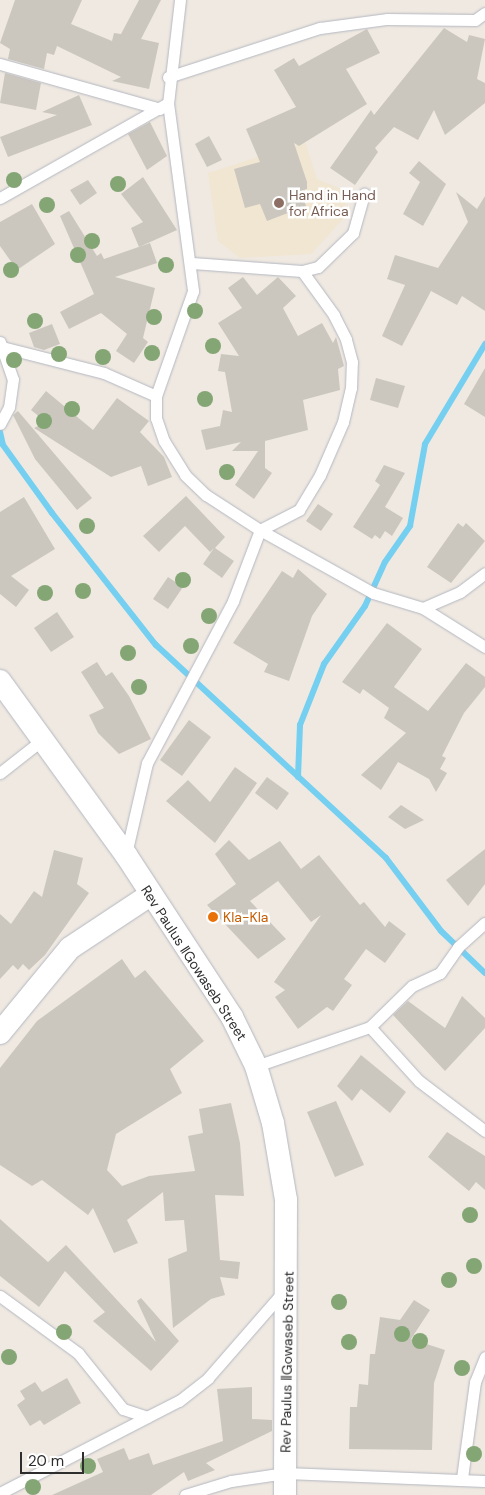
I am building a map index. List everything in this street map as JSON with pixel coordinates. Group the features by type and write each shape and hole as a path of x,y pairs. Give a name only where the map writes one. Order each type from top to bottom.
{"street":[{"name":"Rev Paulus ǁGowaseb Street","path":"0,681 126,855 232,1017 256,1066 282,1160 289,1285 285,1495"},
{"path":"0,1033 70,948 150,894"}],"lane":[{"path":"180,0 164,106 192,262 190,310 156,396 158,426 185,475 260,530 373,593 424,608 485,647"},
{"path":"168,77 320,28 396,19 475,20 485,13"},
{"path":"0,64 164,106"},
{"path":"0,198 58,161 164,106"},
{"path":"192,262 302,271 332,258 353,233 364,194"},
{"path":"126,855 147,763 233,601 260,530 299,510 332,448 351,388 352,362 346,339 331,309 302,271"},
{"path":"1,345 104,373 156,396"},
{"path":"0,424 9,407 12,378 1,345"},
{"path":"424,608 460,592 485,573"},
{"path":"0,773 42,740"},
{"path":"256,1066 370,1027 412,986 440,973 458,947 485,923"},
{"path":"370,1027 419,1081 485,1131"},
{"path":"0,1493 179,1401 208,1378 289,1285"},
{"path":"0,1296 78,1353 123,1409 147,1417"},
{"path":"462,1478 475,1382 485,1357"},
{"path":"185,1495 240,1479 285,1473 462,1478 485,1481"}],"shaded area":[{"name":"Hand in Hand for Africa","path":"305,142 317,179 346,191 346,216 311,254 240,258 218,241 208,173"}],"building":[{"path":"15,0 82,0 71,24 112,41 114,33 121,34 139,0 161,0 141,39 159,43 149,89 112,81 121,77 57,46 54,55 47,53 44,69 8,59 10,49 0,43"},
{"path":"444,28 467,42 469,35 485,39 477,79 485,83 485,103 445,135 434,110 418,140 394,127 375,148 378,152 355,185 330,168 371,110 374,115"},
{"path":"367,29 380,53 346,69 367,104 299,146 294,143 307,182 307,189 301,191 306,206 267,221 260,204 245,208 234,169 260,162 246,129 296,107 274,70 294,58 299,66"},
{"path":"5,73 41,83 36,110 0,103"},
{"path":"79,95 92,125 8,157 0,137 57,115 42,112"},
{"path":"150,122 167,156 147,170 128,134"},
{"path":"209,136 222,160 207,167 195,144"},
{"path":"419,161 446,184 423,226 403,214 420,182 409,173"},
{"path":"143,177 177,230 139,247 131,228 143,222 121,194"},
{"path":"88,180 97,193 80,205 70,190"},
{"path":"456,192 477,209 485,196 485,311 462,296 457,305 431,291 402,346 382,336 405,285 387,279 395,255 438,268 468,222"},
{"path":"32,204 55,244 17,270 0,246 0,222"},
{"path":"69,211 97,256 101,253 104,259 150,243 157,263 115,277 155,288 143,338 148,342 134,363 116,351 127,334 101,313 69,329 60,312 94,294 60,216"},
{"path":"243,277 257,295 278,277 296,296 283,308 298,336 322,323 333,343 336,337 344,366 338,369 340,390 303,400 308,430 265,441 265,468 272,473 254,499 235,485 258,451 232,451 241,442 206,450 201,430 220,426 223,410 232,412 225,372 218,371 221,354 239,356 218,323 242,308 228,288"},
{"path":"52,324 60,344 44,350 34,347 29,333"},
{"path":"485,368 485,417 464,404"},
{"path":"376,378 405,386 398,408 370,400"},
{"path":"46,391 93,430 117,398 149,421 140,432 164,457 172,477 148,486 141,466 111,477 34,428 46,422 31,410"},
{"path":"18,411 92,498 77,510 35,459 13,415"},
{"path":"384,465 405,473 385,507 403,518 392,536 385,531 380,539 375,535 372,539 353,527 380,485 375,481"},
{"path":"186,496 225,537 215,548 234,561 222,578 203,564 214,548 210,552 185,526 159,552 143,536"},
{"path":"24,497 55,549 11,576 29,590 16,607 0,594 0,512"},
{"path":"318,504 333,514 321,531 306,521"},
{"path":"458,523 463,527 466,523 485,541 451,583 427,567"},
{"path":"298,569 327,594 312,616 289,681 264,672 268,664 233,643 282,571 293,578"},
{"path":"168,577 183,587 168,609 153,599"},
{"path":"57,612 74,637 51,652 34,628"},
{"path":"387,623 422,649 394,687 428,711 466,663 485,677 485,687 464,713 442,756 446,758 440,769 447,773 436,792 429,779 398,762 381,790 361,775 406,733 384,718 389,708 363,689 360,694 342,682"},
{"path":"97,662 106,676 112,672 129,696 151,739 119,754 98,733 89,715 104,708 81,672"},
{"path":"189,720 211,737 182,776 160,760"},
{"path":"235,767 257,783 215,843 166,801 188,780 210,802"},
{"path":"267,777 289,793 277,810 255,793"},
{"path":"401,805 424,820 405,829 388,817"},
{"path":"229,840 249,860 280,841 301,869 319,855 360,905 364,902 385,927 389,921 406,934 385,963 366,949 344,979 352,985 333,1011 327,1007 298,1029 275,997 285,990 274,982 321,915 311,922 278,881 250,901 286,939 258,959 207,905 236,884 215,854"},
{"path":"485,849 485,884 468,906 446,880"},
{"path":"54,850 83,858 77,884 89,893 45,955 29,970 23,964 18,970 13,965 0,979 0,914 11,924 34,891 42,897"},
{"path":"122,959 135,978 145,970 204,1041 170,1069 182,1093 116,1134 107,1170 122,1186 149,1176 195,1171 188,1136 203,1133 199,1109 231,1103 240,1143 244,1196 215,1195 220,1260 240,1262 238,1279 220,1277 225,1295 211,1299 173,1328 168,1259 187,1251 184,1220 165,1221 163,1192 127,1220 138,1243 114,1253 93,1208 88,1215 42,1180 32,1186 0,1165 0,1068 37,1021"},
{"path":"462,996 485,1018 485,1028 445,1071 393,1015 408,1001 445,1028"},
{"path":"361,1055 406,1092 390,1113 361,1089 352,1101 337,1086"},
{"path":"336,1101 364,1165 335,1177 307,1112"},
{"path":"447,1132 485,1156 485,1190 476,1182 469,1191 428,1157"},
{"path":"0,1219 48,1262 66,1245 156,1342 137,1301 141,1298 179,1341 151,1371 93,1321 105,1312 65,1271 39,1307 0,1276"},
{"path":"414,1300 430,1310 411,1339 445,1350 434,1383 432,1450 349,1449 350,1407 357,1407 359,1384 368,1385 370,1354 375,1354 380,1317 400,1320"},
{"path":"67,1378 81,1403 44,1425 40,1420 30,1426 17,1405 25,1399 20,1391 35,1382 42,1392"},
{"path":"252,1387 252,1419 272,1420 272,1431 206,1463 215,1470 188,1481 184,1472 151,1495 52,1495 103,1472 97,1459 124,1448 129,1460 149,1453 153,1465 223,1441 217,1389"}],"waterway":[{"path":"298,777 300,725 324,664 365,606 385,562 410,526 425,444 485,344"},
{"path":"0,432 3,445 52,513 156,645 386,858 441,931 485,973"}],"place":[{"name":"Hand in Hand for Africa","path":"279,203"},
{"name":"Kla-Kla","path":"213,917"}]}
